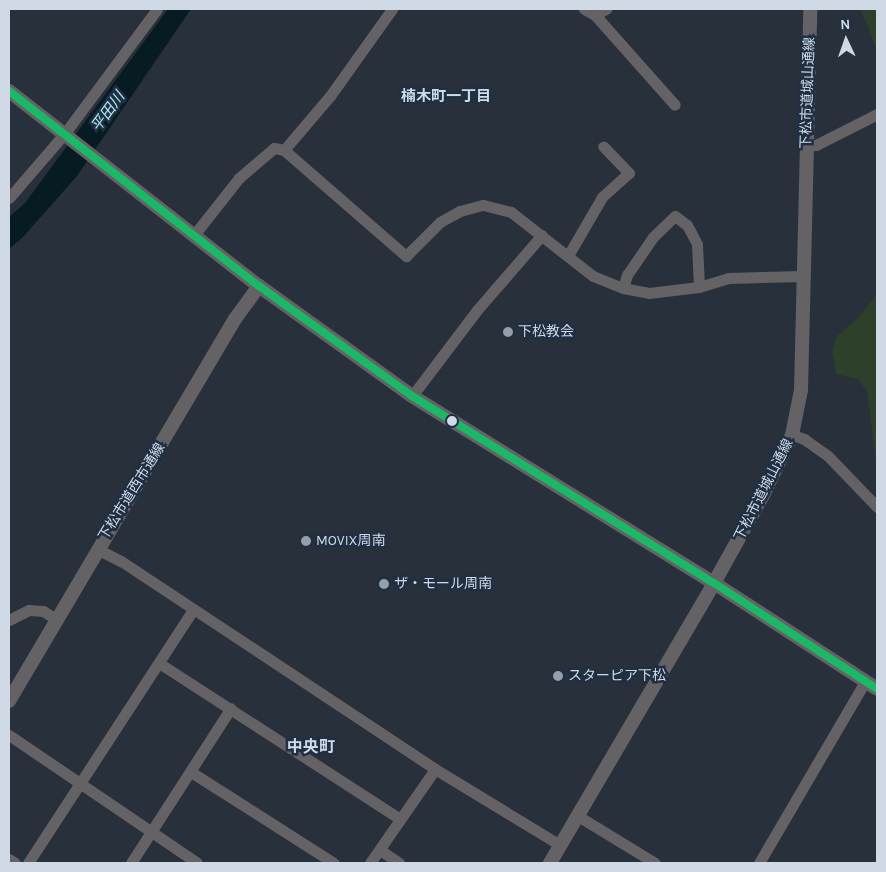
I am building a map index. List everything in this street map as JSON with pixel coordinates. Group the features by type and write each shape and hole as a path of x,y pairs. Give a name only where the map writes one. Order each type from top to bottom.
{"street":[{"path":"9,198 68,136 157,9"},
{"path":"284,150 330,96 392,9"},
{"path":"584,9 595,16 675,105"},
{"path":"595,16 606,9"},
{"name":"下松市道城山通線","path":"550,863 764,495 792,436 801,390 810,9"},
{"path":"9,91 259,286 412,396 714,583 872,684 759,863"},
{"path":"806,145 816,145 877,114"},
{"path":"568,254 602,197 629,173 603,146"},
{"path":"194,235 238,178 274,148 284,150 406,256 440,222 460,211 483,205 511,212 568,254 594,276 623,288 649,293 699,286 728,278 803,276"},
{"path":"623,288 627,275 653,237 675,216 686,225 697,244 699,286"},
{"path":"412,396 477,310 542,235"},
{"name":"下松市道西市通線","path":"9,701 97,549 235,320 259,286"},
{"path":"792,436 804,439 828,456 877,507"},
{"path":"97,549 121,561 192,611 435,769 560,845"},
{"path":"9,620 29,610 43,611 56,619"},
{"path":"28,863 192,611"},
{"path":"159,663 399,818"},
{"path":"131,863 231,708"},
{"path":"9,735 197,863"},
{"path":"370,863 399,818 405,816 435,769"},
{"path":"191,772 334,863"},
{"path":"578,816 655,863"},
{"path":"380,850 399,863"},
{"path":"9,860 15,863"}],"green space":[{"path":"860,9 877,9 877,51 869,29"},
{"path":"877,294 877,469 867,391 858,379 836,374 832,352 836,337 858,318"}],"water":[{"name":"平田川","path":"168,9 191,9 77,176 23,237 9,249 9,217 25,203"}],"transit line":[{"path":"9,91 259,286 412,396 714,583 877,689"}],"place":[{"name":"下松教会","path":"508,332"},
{"name":"MOVIX周南","path":"306,541"},
{"name":"ザ・モール周南","path":"384,584"},
{"name":"スターピア下松","path":"558,676"}],"district":[{"name":"楠木町一丁目","path":"446,97"},
{"name":"中央町","path":"311,747"}]}
